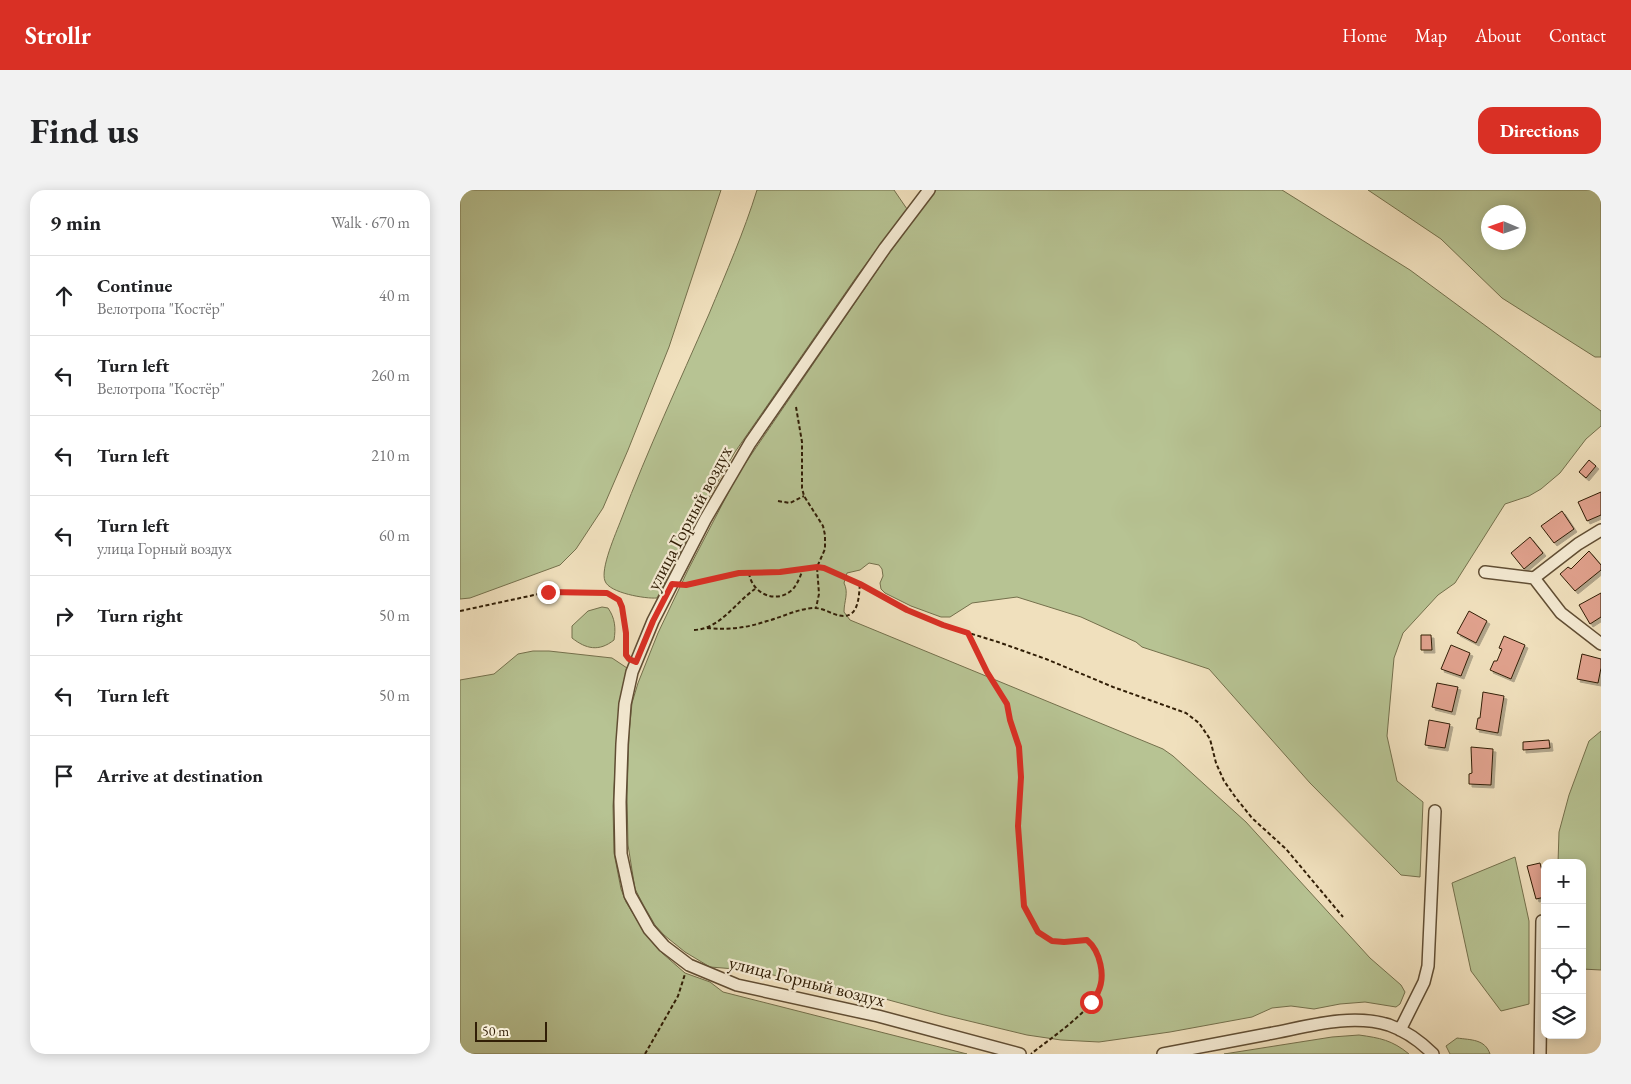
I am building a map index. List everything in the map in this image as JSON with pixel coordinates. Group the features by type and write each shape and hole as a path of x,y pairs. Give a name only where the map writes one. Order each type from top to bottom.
{"street":[{"name":"улица Горный воздух","path":"929,190 885,248 750,443 709,512 653,621 628,686 623,723 620,833 624,868 630,895 649,929 664,946 689,965 737,985 878,1016 1020,1054"},
{"path":"1485,572 1534,578 1578,544 1601,530"},
{"path":"1534,578 1561,613 1601,644"},
{"path":"1400,1030 1424,982 1428,966 1435,811"},
{"path":"1540,1054 1542,949"},
{"path":"1163,1054 1316,1024 1341,1021 1375,1022 1390,1025 1420,1041 1433,1054"}],"path":[{"path":"796,407 802,442 801,482 804,496 823,526 825,535 825,549 817,567 819,594 816,608"},
{"path":"778,501 790,503 804,496"},
{"path":"672,584 686,585 739,573 780,572 817,567 860,584 907,610 943,625 1006,645 1186,713 1199,723 1210,740 1216,763 1224,781 1236,798 1252,818 1286,849 1343,917"},
{"path":"749,572 755,589 766,595 773,596 786,594 796,585 803,568"},
{"path":"694,630 707,628 735,629 816,608 840,616 851,614 858,602 860,584"},
{"path":"707,628 726,615 755,589"},
{"path":"460,610 548,592 607,593 619,600 622,607 626,633 626,655 629,659 636,662"},
{"path":"968,633 987,672 1007,704 1019,747 1021,777 1018,826 1024,906 1038,932 1052,941 1087,940 1094,946 1099,955 1101,982 1098,992 1068,1026 1031,1054"},
{"path":"645,1054 678,996 689,965"}],"green space":[{"path":"460,190 721,190 669,347 603,508 576,549 560,565 470,598 460,599"},
{"path":"757,190 894,190 907,209 857,276 735,452 705,504 657,598 620,592 613,589 605,581 604,575 609,551 642,468 728,268"},
{"path":"936,190 1282,190 1410,270 1601,411 1601,426 1586,439 1560,473 1541,489 1529,496 1505,504 1455,583 1438,595 1403,633 1394,658 1387,736 1397,781 1423,802 1420,877 1401,875 1310,783 1209,669 1142,647 1136,642 1081,617 1017,597 972,603 950,617 941,617 911,606 885,593 881,589 880,583 883,576 879,565 869,563 860,570 847,573 844,583 846,594 844,612 850,620 1163,749 1173,756 1246,822 1370,958 1401,985 1405,992 1400,1004 1396,1007 1365,1002 1314,1009 1291,1006 1272,1008 1252,1017 1170,1032 1099,1042 1061,1040 1027,1035 863,993 748,970 710,967 685,952 664,935 655,925 644,906 635,889 628,845 629,734 632,703 658,633 688,570 738,474 887,256"},
{"path":"1368,190 1601,190 1601,357 1595,357 1502,298 1441,239"},
{"path":"602,607 608,608 614,619 614,640 598,648 593,648 582,645 572,638 572,626 588,611"},
{"path":"533,651 612,658 627,668 618,718 613,806 614,853 621,889 626,902 652,942 662,953 685,973 710,982 723,992 967,1054 460,1054 460,680 494,674 518,654"},
{"path":"1601,731 1601,970 1586,969 1586,859 1558,859 1559,832 1569,795 1589,741"},
{"path":"1515,857 1529,921 1529,1004 1501,1011 1471,971 1452,883"},
{"path":"1359,1035 1386,1040 1409,1054 1224,1054 1332,1037"},
{"path":"1457,1038 1481,1043 1485,1045 1490,1054 1450,1054 1446,1046"}],"building":[{"path":"1589,460 1596,466 1586,478 1579,472"},
{"path":"1601,492 1601,515 1587,521 1578,502"},
{"path":"1562,511 1574,529 1554,543 1541,526"},
{"path":"1530,537 1543,553 1524,569 1511,553"},
{"path":"1589,551 1601,565 1601,570 1575,591 1560,574 1568,567 1571,569"},
{"path":"1601,593 1601,617 1590,624 1579,605"},
{"path":"1469,611 1487,621 1476,643 1457,633"},
{"path":"1421,635 1431,635 1432,650 1421,650"},
{"path":"1504,636 1525,645 1511,679 1490,670 1494,661 1497,661 1502,649 1499,648"},
{"path":"1451,645 1470,653 1461,676 1441,669"},
{"path":"1582,654 1601,659 1598,683 1577,679"},
{"path":"1437,683 1458,687 1452,712 1432,707"},
{"path":"1483,692 1504,696 1498,733 1476,729 1478,718 1480,718"},
{"path":"1429,720 1450,724 1445,748 1425,745"},
{"path":"1549,740 1550,748 1523,750 1523,742"},
{"path":"1471,747 1493,749 1491,785 1469,784 1469,774 1472,773"},
{"path":"1540,863 1541,898 1536,899 1527,866"}],"route":[{"path":"548,592 607,593 619,600 626,633 625,652 629,659 636,662 653,621 672,584 680,586 745,572 780,572 817,567 824,568 860,584 907,610 968,633 987,672 1007,704 1013,733 1019,747 1021,777 1018,826 1024,906 1038,932 1052,941 1087,940 1094,946 1099,955 1101,982 1098,992 1091,1002"}]}
